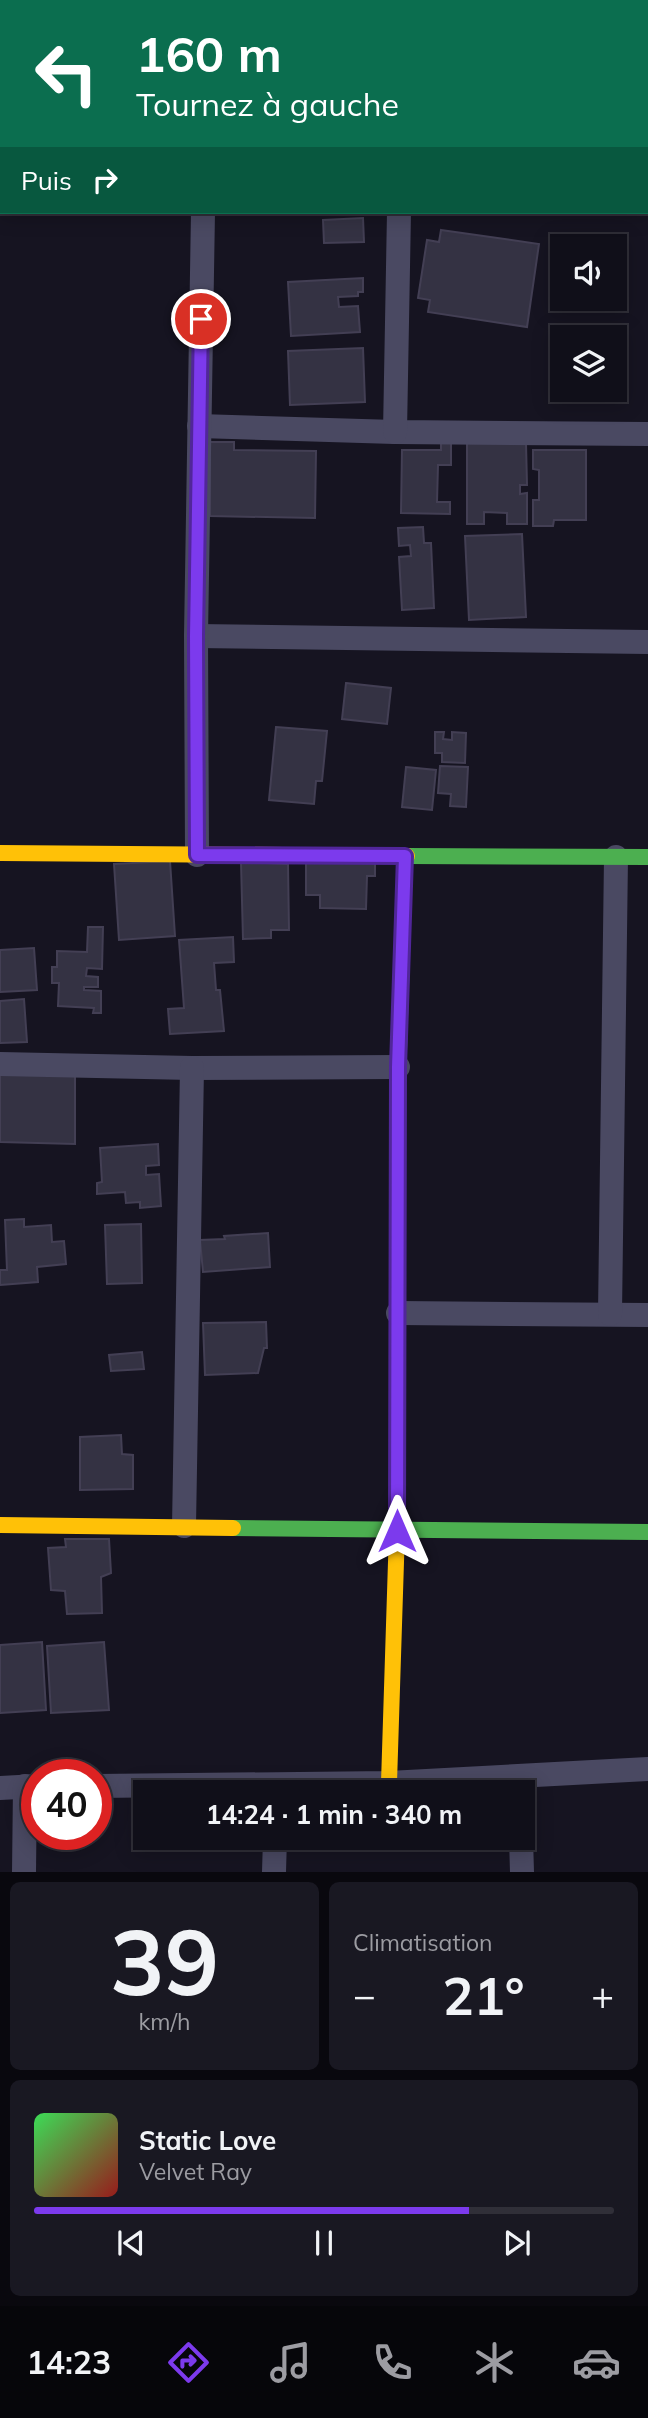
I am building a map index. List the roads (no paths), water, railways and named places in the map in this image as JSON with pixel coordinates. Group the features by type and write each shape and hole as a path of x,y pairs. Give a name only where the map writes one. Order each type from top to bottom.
{"street":[{"path":"197,855 196,636 203,214"},
{"path":"396,432 399,214"},
{"path":"200,426 396,432 648,434"},
{"path":"196,636 648,642"},
{"path":"0,853 648,857"},
{"path":"390,1780 397,1531 398,1067 405,856"},
{"path":"610,1314 616,857"},
{"path":"0,1064 192,1068 398,1067"},
{"path":"184,1526 192,1068"},
{"path":"398,1313 648,1315"},
{"path":"0,1525 648,1532"},
{"path":"535,1782 648,1769"},
{"path":"112,1786 133,1786"},
{"path":"20,1787 24,1872"},
{"path":"274,1872 275,1850"},
{"path":"521,1850 522,1872"}]}
